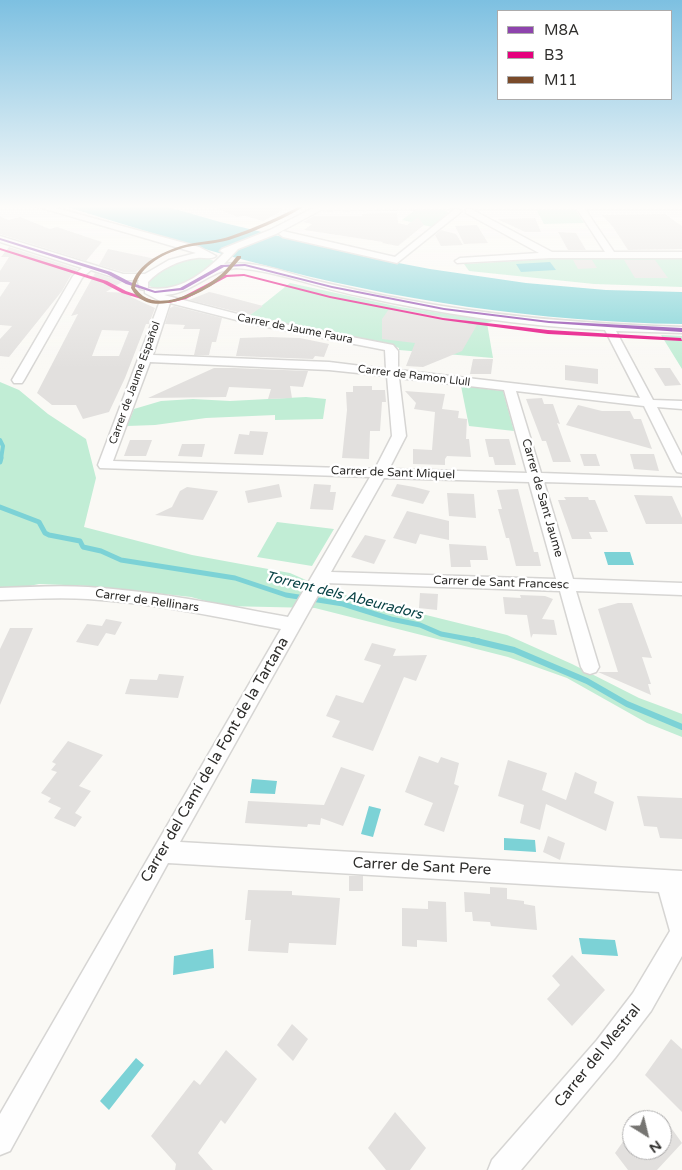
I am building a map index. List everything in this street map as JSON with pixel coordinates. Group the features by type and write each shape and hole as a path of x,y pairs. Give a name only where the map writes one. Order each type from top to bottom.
{"street":[{"path":"66,260 127,278 147,277 177,260"},
{"path":"213,270 215,260"},
{"path":"228,260 341,289 435,307 532,320 609,327 682,330"},
{"path":"460,261 481,260"},
{"path":"147,277 143,284 147,290 168,292 181,289 213,270 228,264 245,265"},
{"path":"18,380 78,276 89,267"},
{"name":"Carrer de Jaume Faura","path":"109,273 171,301 276,326 384,345 392,351 392,372"},
{"path":"171,301 181,289"},
{"name":"Carrer de Jaume Español","path":"104,465 146,358 171,301"},
{"path":"609,327 682,469"},
{"name":"Carrer de Ramon Llull","path":"146,358 301,364 392,372 509,387 682,405"},
{"name":"Carrer del Camí de la Font de la Tartana","path":"0,1141 397,443 399,436 392,372"},
{"name":"Carrer de Sant Jaume","path":"509,387 590,667"},
{"name":"Carrer de Sant Miquel","path":"104,465 682,482"},
{"name":"Carrer de Sant Francesc","path":"306,600 567,585 682,589"},
{"name":"Carrer de Rellinars","path":"0,594 51,592 121,596 170,602 306,600"},
{"name":"Carrer de Sant Pere","path":"163,852 675,882"},
{"name":"Carrer del Mestral","path":"502,1170 606,1049 636,1010 682,932 675,882"}],"green space":[{"path":"189,260 211,260 216,262 193,279 175,288 157,289 148,285 149,280 169,268"},
{"path":"538,260 682,260 682,287 594,284 469,271 464,264"},
{"path":"290,283 400,307 493,321 487,323 493,358 399,350 399,348 384,343 316,332 250,315"},
{"path":"661,335 682,336 682,369"},
{"path":"0,382 19,390 48,414 86,439 96,478 84,527 192,555 290,573 333,592 507,635 572,664 639,698 682,714 682,737 647,723 567,678 508,657 315,608 224,606 191,597 90,586 39,584 0,592"},
{"path":"461,386 503,391 514,431 469,426"},
{"path":"306,397 326,399 323,419 275,420 275,415 206,418 155,425 127,426 134,409 161,401 193,399 230,401"},
{"path":"277,522 334,529 312,566 257,557"}],"water":[{"path":"244,260 381,260 526,283 606,290 682,292 682,324 575,319 467,307 361,288"},
{"path":"550,262 556,270 521,272 516,264"},
{"path":"604,552 630,552 634,565 608,565"},
{"path":"252,779 277,781 275,794 250,793"},
{"path":"369,806 381,809 373,837 361,834"},
{"path":"504,838 535,840 536,852 504,850"},
{"path":"579,938 615,940 618,956 582,954"},
{"path":"213,949 214,968 173,975 174,956"},
{"path":"136,1058 144,1065 109,1110 100,1101"}],"building":[{"path":"7,260 49,260 78,269 71,275 62,291 9,357 0,356 0,339 12,326 0,325 0,297 10,282 0,282 0,271"},
{"path":"102,260 155,260 136,272 123,272 99,265"},
{"path":"573,260 592,260 597,268 578,269"},
{"path":"624,260 655,260 668,278 635,278"},
{"path":"95,273 122,282 106,292 134,293 131,297 155,308 149,324 146,324 125,378 109,412 83,419 76,405 52,405 37,393 78,314 71,316","holes":["102,330 129,331 119,356 92,356"]},
{"path":"209,292 263,306 250,315 189,300"},
{"path":"174,306 222,318 216,342 212,342 209,355 194,355 200,329 183,329 185,325 165,324 170,308"},
{"path":"389,309 469,321 468,324 477,325 462,351 423,367 406,366 415,343 382,339 382,319"},
{"path":"240,338 300,338 329,344 324,357 315,356 313,359 236,356"},
{"path":"473,359 493,359 491,374 470,374"},
{"path":"565,365 598,369 598,384 565,380"},
{"path":"214,368 308,371 303,387 290,386 292,398 268,399 271,389 229,387 226,397 148,398"},
{"path":"654,368 670,368 681,385 665,386"},
{"path":"353,386 372,386 372,390 385,390 386,402 382,402 380,431 370,431 369,459 342,458 347,410 346,392 353,392"},
{"path":"405,391 445,394 442,409 459,411 458,418 467,419 466,439 469,439 471,457 447,456 445,465 413,464 413,449 432,450 435,412 414,409 416,403"},
{"path":"542,398 544,404 553,404 560,424 557,423 571,462 553,462 546,441 542,441 526,399"},
{"path":"578,405 602,411 630,411 634,419 641,419 652,449 566,425"},
{"path":"250,431 268,432 263,455 234,454 239,434 249,435"},
{"path":"485,439 509,439 516,465 495,465 493,457 489,457"},
{"path":"130,440 152,440 146,456 124,456"},
{"path":"182,444 205,444 202,457 178,456"},
{"path":"580,454 596,454 600,466 584,466"},
{"path":"630,454 654,454 659,471 634,469"},
{"path":"279,484 282,497 248,503 245,491"},
{"path":"314,484 331,485 330,492 336,492 333,510 310,509"},
{"path":"397,484 430,491 423,504 391,496"},
{"path":"187,487 218,491 203,520 155,515 172,507 180,491"},
{"path":"518,489 534,552 538,552 541,566 516,566 509,538 506,538 498,509 502,509 497,490"},
{"path":"447,493 474,494 476,518 449,516"},
{"path":"634,495 672,496 682,518 682,524 646,524"},
{"path":"564,497 588,497 589,500 595,500 608,532 589,532 592,539 572,539 558,500 566,500"},
{"path":"407,511 449,521 449,540 420,534 416,544 393,538"},
{"path":"365,535 386,540 374,564 351,557"},
{"path":"449,544 486,546 488,560 470,560 471,567 451,567"},
{"path":"420,593 438,594 437,610 419,608"},
{"path":"520,595 545,596 553,599 542,619 554,620 557,635 533,634 531,638 527,615 505,614 503,597 521,598"},
{"path":"618,603 632,603 652,658 642,657 651,684 648,684 651,695 598,672 618,672 598,609"},
{"path":"106,619 122,622 115,635 106,633 98,646 76,642 87,624 102,626"},
{"path":"10,628 33,628 0,705 0,649"},
{"path":"372,643 396,649 393,656 427,655 416,681 404,677 373,751 332,737 340,721 326,716 336,695 363,703 381,665 364,660"},
{"path":"159,674 184,676 178,698 125,694 130,679 157,680"},
{"path":"68,741 103,755 79,786 91,791 75,813 82,817 75,827 54,818 61,808 48,802 51,798 41,793 57,772 51,770 56,764 52,762"},
{"path":"419,756 438,763 441,757 459,763 454,784 459,786 444,832 424,825 433,803 405,792"},
{"path":"508,760 547,773 542,790 566,800 575,772 597,782 594,793 614,802 606,831 546,804 540,830 520,823 524,805 498,796"},
{"path":"341,767 365,775 343,826 321,818 320,825 308,824 307,827 245,823 248,801 324,805"},
{"path":"637,796 682,798 682,839 660,838 657,827 644,826"},
{"path":"548,836 565,843 560,860 543,852"},
{"path":"349,876 363,876 363,891 349,891"},
{"path":"490,887 507,888 507,899 524,901 524,904 535,906 537,930 491,926 490,922 473,921 472,912 465,912 464,892 490,894"},
{"path":"248,890 292,891 292,895 340,898 336,945 289,943 288,953 248,951 251,920 245,920"},
{"path":"428,901 446,902 447,942 417,940 417,947 402,946 402,908 428,909"},
{"path":"572,955 605,990 572,1026 547,999 560,985 552,976"},
{"path":"292,1024 308,1039 293,1061 277,1045"},
{"path":"671,1039 682,1049 682,1112 645,1075"},
{"path":"226,1050 257,1079 225,1124 221,1120 198,1153 213,1170 175,1170 176,1164 151,1136 194,1080 200,1085"},
{"path":"395,1112 426,1148 410,1170 386,1170 368,1148"},
{"path":"672,1129 682,1143 672,1154"},
{"path":"622,1143 622,1160 666,1160 657,1170 628,1170 615,1153"}],"waterway":[{"name":"Torrent dels Abeuradors","path":"0,440 3,446 1,459"},
{"name":"Torrent dels Abeuradors","path":"0,462 1,458"},
{"name":"Torrent dels Abeuradors","path":"0,507 39,522 45,533 49,535 80,541 83,547 101,551 121,560 235,578 286,595 343,604 391,619 420,625 441,634 479,641"},
{"name":"Torrent dels Abeuradors","path":"472,640 514,650 587,681 627,704 682,727"}],"transit line":[{"name":"B3","path":"34,260 105,282 124,292 154,302 169,302 184,298 226,276 244,275 330,297 443,319 548,332 681,340"},
{"name":"M8A","path":"66,260 109,273 128,283 155,292 181,289 223,266 245,265 332,287 444,309 549,322 682,330"},
{"name":"M11","path":"156,260 137,275 133,288 141,297 151,302 176,300 189,296 224,275 237,260"}]}
